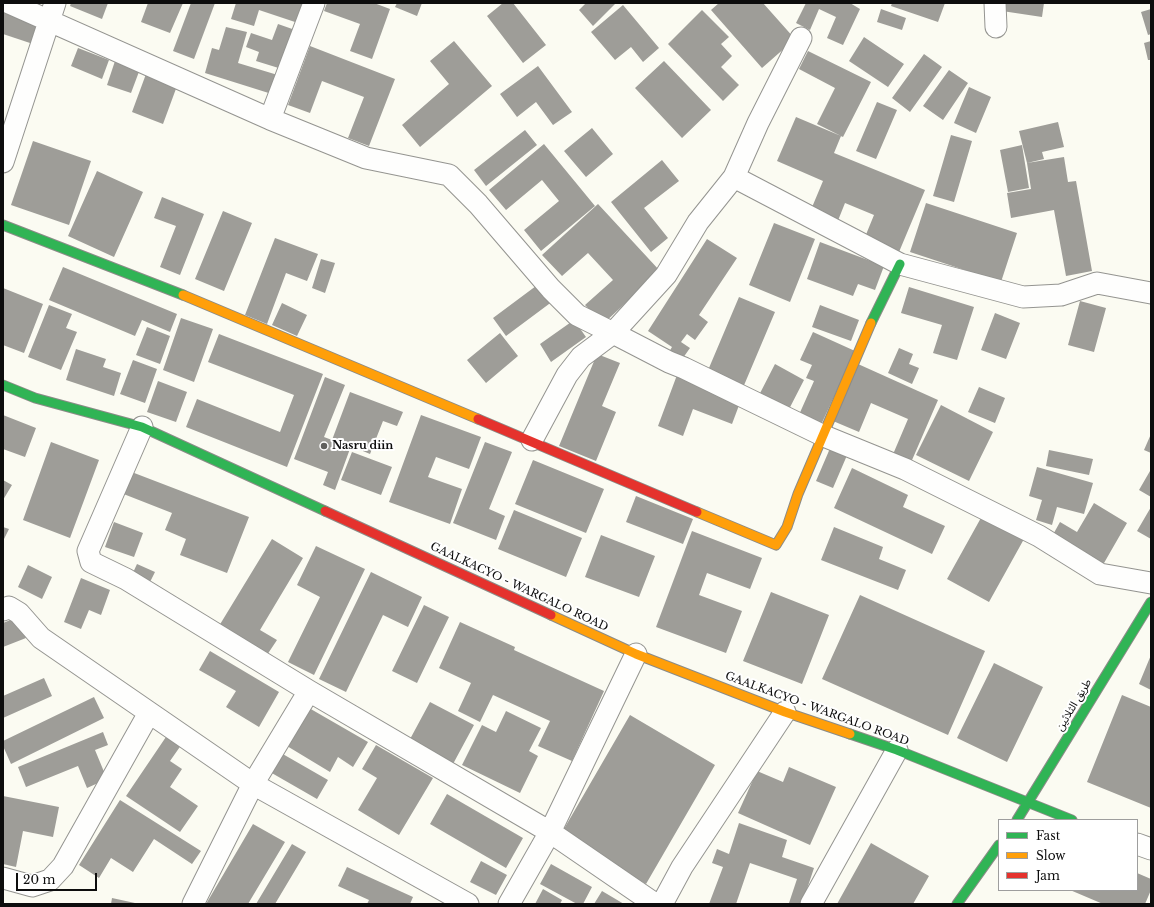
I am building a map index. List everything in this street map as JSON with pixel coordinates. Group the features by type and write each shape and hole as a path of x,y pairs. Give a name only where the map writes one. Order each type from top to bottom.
{"street":[{"path":"9,3 51,12 270,119 366,158 449,175 478,204 551,289 577,314 669,362 824,436 905,469 1039,536 1100,574 1151,583"},
{"path":"270,119 314,3"},
{"path":"995,3 996,27"},
{"path":"3,162 10,116 51,12"},
{"path":"532,440 567,375 581,357 613,333 666,275 698,222 734,177 758,123 802,38"},
{"path":"734,177 900,264 1023,297 1061,295 1097,284 1151,293"},
{"path":"3,225 212,306 532,440 776,545 787,527 798,494 824,436 862,341 900,264"},
{"name":"GAALKACYO - WARGALO ROAD","path":"3,385 35,398 142,427 636,654 785,712 897,750 1028,804 1069,819"},
{"path":"142,427 88,551 91,562 126,579 309,692 550,832 655,904"},
{"name":"طريق الثلاثين","path":"1018,819 1151,602"},
{"path":"3,610 9,607 19,613 41,638 149,714 253,784 468,904"},
{"path":"509,904 550,832 636,654"},
{"path":"192,904 253,784 309,692"},
{"path":"662,904 682,867 785,712"},
{"path":"3,878 32,886 50,880 63,866 149,714"},
{"path":"811,904 897,750"},
{"path":"1138,844 1151,849"},
{"path":"957,904 998,846"}],"building":[{"path":"71,3 108,3 102,19 70,6"},
{"path":"148,3 183,3 170,33 141,22"},
{"path":"191,3 215,3 194,59 173,51"},
{"path":"236,3 306,3 304,25 259,10 254,26 231,19"},
{"path":"327,3 374,3 390,9 372,59 350,51 360,24 324,11"},
{"path":"397,3 422,3 417,16 395,7"},
{"path":"503,3 513,3 546,45 523,63 487,16"},
{"path":"586,3 616,3 593,26 579,10"},
{"path":"719,3 763,3 795,39 762,68 711,10"},
{"path":"806,3 850,3 860,9 843,45 827,38 836,17 819,9 810,30 796,23"},
{"path":"892,3 945,3 938,22 891,6"},
{"path":"1003,3 1044,3 1042,17 1002,11"},
{"path":"623,5 659,48 643,62 631,47 615,60 591,32"},
{"path":"3,9 41,22 33,44 3,34"},
{"path":"881,9 906,18 902,30 877,22"},
{"path":"1151,9 1151,34 1148,35 1141,12"},
{"path":"702,10 729,37 721,44 732,56 721,67 739,85 723,101 668,44"},
{"path":"278,24 298,31 285,70 256,61 259,52 246,47 251,33 272,40"},
{"path":"226,27 247,32 238,63 281,76 275,95 205,73 212,48 219,50"},
{"path":"864,37 904,64 888,87 849,61"},
{"path":"454,41 492,86 420,147 402,125 449,84 430,61"},
{"path":"1151,41 1151,60 1148,60 1144,43"},
{"path":"310,46 395,79 369,146 348,138 364,97 322,81 310,113 288,105"},
{"path":"78,48 109,60 102,79 71,66"},
{"path":"808,51 871,82 843,137 817,124 835,88 799,69"},
{"path":"924,54 942,67 910,112 892,98"},
{"path":"115,61 140,69 131,93 107,85"},
{"path":"664,61 711,110 682,138 635,88"},
{"path":"538,66 572,112 553,125 536,102 517,117 500,94"},
{"path":"949,70 968,83 943,120 923,106"},
{"path":"146,74 177,86 163,124 132,112"},
{"path":"969,87 991,97 976,133 954,123"},
{"path":"877,102 897,110 876,159 856,151"},
{"path":"796,117 841,136 834,153 925,190 899,252 865,237 874,215 845,203 837,223 810,212 823,181 777,161"},
{"path":"1058,122 1064,147 1042,152 1044,159 1027,163 1019,131"},
{"path":"592,128 613,154 586,177 564,151"},
{"path":"525,130 537,145 486,186 474,170"},
{"path":"951,135 972,141 954,202 933,196"},
{"path":"33,141 91,161 69,225 11,205"},
{"path":"544,144 595,206 541,251 524,230 559,201 542,180 506,210 489,190"},
{"path":"1022,145 1029,188 1008,192 1000,150"},
{"path":"1064,157 1068,182 1076,181 1092,271 1066,276 1054,210 1011,218 1007,193 1031,189 1027,163"},
{"path":"662,160 679,181 644,208 668,238 651,252 611,202"},
{"path":"97,171 143,192 114,257 68,236"},
{"path":"162,197 204,214 180,275 160,267 176,226 154,218"},
{"path":"926,203 1017,233 1001,282 910,252"},
{"path":"598,204 660,271 603,324 585,305 613,280 588,253 562,276 542,255"},
{"path":"223,211 252,223 224,291 195,279"},
{"path":"774,223 815,239 790,302 749,285"},
{"path":"275,238 318,254 307,281 286,273 267,324 245,315"},
{"path":"707,239 737,258 699,315 708,322 695,340 687,334 681,342 690,348 678,365 666,357 672,347 648,331"},
{"path":"820,242 884,266 875,290 858,284 853,296 807,279"},
{"path":"321,259 335,263 325,293 312,288"},
{"path":"63,267 177,314 170,332 142,320 135,336 49,300"},
{"path":"540,283 553,301 506,336 493,318"},
{"path":"909,287 974,307 957,360 933,353 942,325 901,313"},
{"path":"3,288 43,304 24,353 3,345"},
{"path":"739,297 775,312 742,390 706,375"},
{"path":"1080,301 1106,308 1094,352 1068,345"},
{"path":"282,303 307,315 297,336 272,325"},
{"path":"49,305 72,314 66,328 77,332 61,370 28,357"},
{"path":"820,305 859,320 851,341 812,327"},
{"path":"995,313 1020,323 1006,359 981,350"},
{"path":"181,318 213,329 194,382 163,370"},
{"path":"574,320 586,337 551,362 540,344"},
{"path":"147,327 170,336 160,364 136,355"},
{"path":"813,332 855,351 820,427 798,417 814,381 806,378 812,365 800,360"},
{"path":"500,333 518,356 486,383 467,360"},
{"path":"219,334 323,374 287,467 186,427 197,399 280,432 294,395 208,362"},
{"path":"899,348 913,354 909,364 919,368 912,384 888,373"},
{"path":"76,349 106,359 103,367 121,373 114,396 66,380"},
{"path":"597,354 620,363 602,406 616,412 596,461 559,446"},
{"path":"133,360 157,369 145,403 120,394"},
{"path":"775,364 804,380 785,417 756,401"},
{"path":"858,364 938,400 909,467 891,459 908,419 871,403 859,432 833,421"},
{"path":"677,375 741,400 732,424 693,409 683,436 658,426"},
{"path":"325,377 345,385 324,437 332,440 350,392 403,412 397,426 383,421 370,454 351,446 335,490 323,485 328,472 294,459"},
{"path":"158,381 187,392 176,422 147,412"},
{"path":"979,387 1005,398 995,423 968,412"},
{"path":"941,405 993,432 969,481 916,455"},
{"path":"3,415 36,428 25,457 3,449"},
{"path":"421,415 481,437 469,469 436,457 428,477 462,489 450,524 389,502"},
{"path":"1151,434 1151,453 1144,450"},
{"path":"51,442 99,460 70,538 23,520"},
{"path":"485,442 512,452 489,509 505,516 496,540 453,523"},
{"path":"831,446 848,453 833,488 816,481"},
{"path":"1049,450 1093,459 1089,475 1046,466"},
{"path":"352,452 392,467 381,495 341,480"},
{"path":"533,460 604,489 586,533 515,504"},
{"path":"1037,467 1093,483 1084,514 1057,507 1052,525 1036,520 1042,500 1029,496"},
{"path":"852,468 908,495 903,507 945,526 932,554 834,508"},
{"path":"129,471 249,517 227,573 180,555 186,539 165,530 172,513 121,493"},
{"path":"1150,471 1151,472 1151,497 1139,490"},
{"path":"3,480 12,485 3,500"},
{"path":"636,496 693,519 683,544 626,522"},
{"path":"1094,503 1127,523 1100,570 1050,540 1060,522 1077,532"},
{"path":"1151,507 1151,539 1137,531"},
{"path":"514,510 582,538 566,577 498,549"},
{"path":"982,516 1024,539 989,602 947,579"},
{"path":"114,522 143,533 134,557 105,547"},
{"path":"3,527 9,529 3,541"},
{"path":"834,527 883,547 879,559 906,570 898,590 821,560"},
{"path":"692,531 762,558 750,589 707,573 699,595 742,611 726,653 656,627"},
{"path":"601,535 655,556 639,597 585,577"},
{"path":"272,539 303,558 260,630 277,640 267,655 219,626"},
{"path":"316,546 365,569 314,675 288,662 320,597 297,585"},
{"path":"137,564 155,572 148,586 131,577"},
{"path":"28,565 52,577 42,599 18,587"},
{"path":"371,572 422,597 408,627 383,615 346,692 319,679"},
{"path":"81,578 110,590 101,615 89,610 81,629 64,622"},
{"path":"771,592 829,615 802,684 743,661"},
{"path":"860,595 985,651 948,735 822,679"},
{"path":"424,605 449,617 417,683 392,671"},
{"path":"18,617 26,638 3,647 3,623"},
{"path":"460,622 515,647 514,650 604,691 572,761 538,746 550,721 493,695 480,722 458,711 471,683 439,668"},
{"path":"210,651 279,692 259,727 226,707 236,691 199,670"},
{"path":"1151,655 1151,690 1139,684"},
{"path":"994,663 1043,687 1007,762 957,738"},
{"path":"44,678 52,696 3,718 3,696"},
{"path":"1122,695 1151,707 1151,808 1087,782"},
{"path":"94,697 104,718 11,764 3,746 3,741"},
{"path":"430,702 474,725 453,764 409,741"},
{"path":"309,708 368,742 353,767 338,757 330,772 287,746"},
{"path":"506,711 541,728 529,751 538,756 520,793 462,765 482,725 496,732"},
{"path":"630,715 715,765 646,884 561,834"},
{"path":"170,731 184,741 170,761 182,769 170,787 198,806 180,832 126,796"},
{"path":"103,732 108,745 95,750 107,779 87,788 78,766 26,787 18,767"},
{"path":"376,745 433,778 399,835 358,810 377,778 362,769"},
{"path":"281,753 328,780 317,799 270,772"},
{"path":"789,767 836,787 810,845 738,813 757,771 783,782"},
{"path":"447,794 523,838 506,868 430,824"},
{"path":"3,796 59,807 53,837 23,831 16,867 3,864"},
{"path":"120,800 201,851 192,864 154,839 133,872 111,858 99,878 79,865"},
{"path":"739,823 787,840 782,857 814,868 802,904 789,903 797,879 750,863 736,904 709,904 723,867 712,863 717,849 729,854"},
{"path":"253,824 285,842 248,904 206,904"},
{"path":"871,843 929,876 913,904 837,904"},
{"path":"292,844 306,852 275,904 256,904"},
{"path":"481,861 507,875 496,895 470,882"},
{"path":"551,864 592,887 583,904 577,904 540,884"},
{"path":"347,867 413,897 410,904 367,904 369,900 338,886"},
{"path":"1138,873 1151,879 1151,890 1145,904 1103,904 1072,891 1138,891"},
{"path":"543,889 562,900 560,904 535,904"},
{"path":"602,891 624,904 594,904"},
{"path":"112,898 135,903 135,904 111,904"}],"traffic: fast":[{"path":"3,225 183,295"},
{"path":"871,323 900,264"},
{"path":"3,385 35,398 142,427 325,511"},
{"path":"1018,819 1151,602"},
{"path":"850,734 897,750 1070,819"},
{"path":"957,904 998,846"}],"traffic: slow":[{"path":"183,295 478,419"},
{"path":"697,512 776,545 787,527 798,494 871,323"},
{"path":"551,615 636,654 785,712 850,734"}],"traffic: jam":[{"path":"478,419 697,512"},
{"path":"325,511 551,615"}],"place":[{"name":"Nasru diin","path":"324,446"}]}
